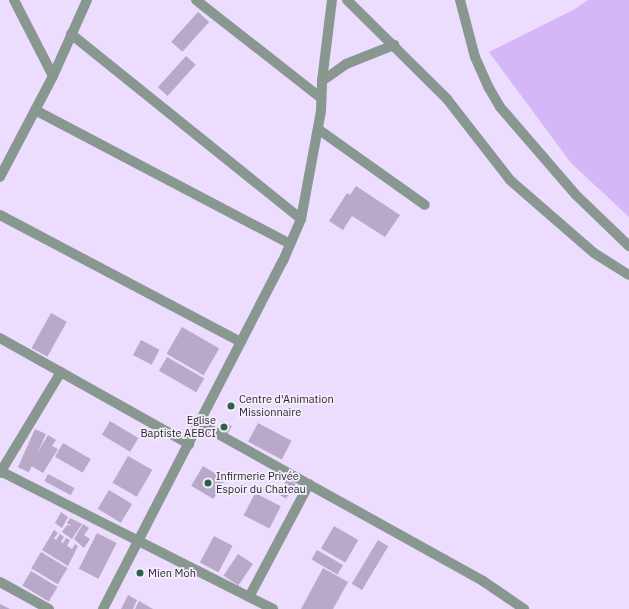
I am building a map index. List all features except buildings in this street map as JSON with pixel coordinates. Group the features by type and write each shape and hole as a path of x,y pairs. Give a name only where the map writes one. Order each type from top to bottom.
{"street":[{"path":"14,0 53,76"},
{"path":"0,177 53,76 87,0"},
{"path":"196,0 321,98"},
{"path":"103,609 137,540 200,424 302,219 318,129 322,81 332,0"},
{"path":"347,0 447,99 510,180 594,253 629,275"},
{"path":"460,0 475,57 489,88 500,107 576,196 629,246"},
{"path":"72,34 302,219"},
{"path":"322,81 346,64 394,45"},
{"path":"35,110 290,244"},
{"path":"318,129 425,205"},
{"path":"0,215 241,342"},
{"path":"0,338 189,444"},
{"path":"61,372 0,472 273,609"},
{"path":"200,424 483,581 524,609"},
{"path":"249,597 309,484"},
{"path":"0,582 49,609"}],"shaded area":[{"path":"588,0 629,0 629,217 571,163 489,52 575,9"}],"place":[{"name":"Centre d'Animation Missionnaire","path":"231,406"},
{"name":"Eglise Baptiste AEBCI","path":"224,427"},
{"name":"Infirmerie Privée Espoir du Chateau","path":"208,483"},
{"name":"Mien Moh","path":"140,573"}]}
